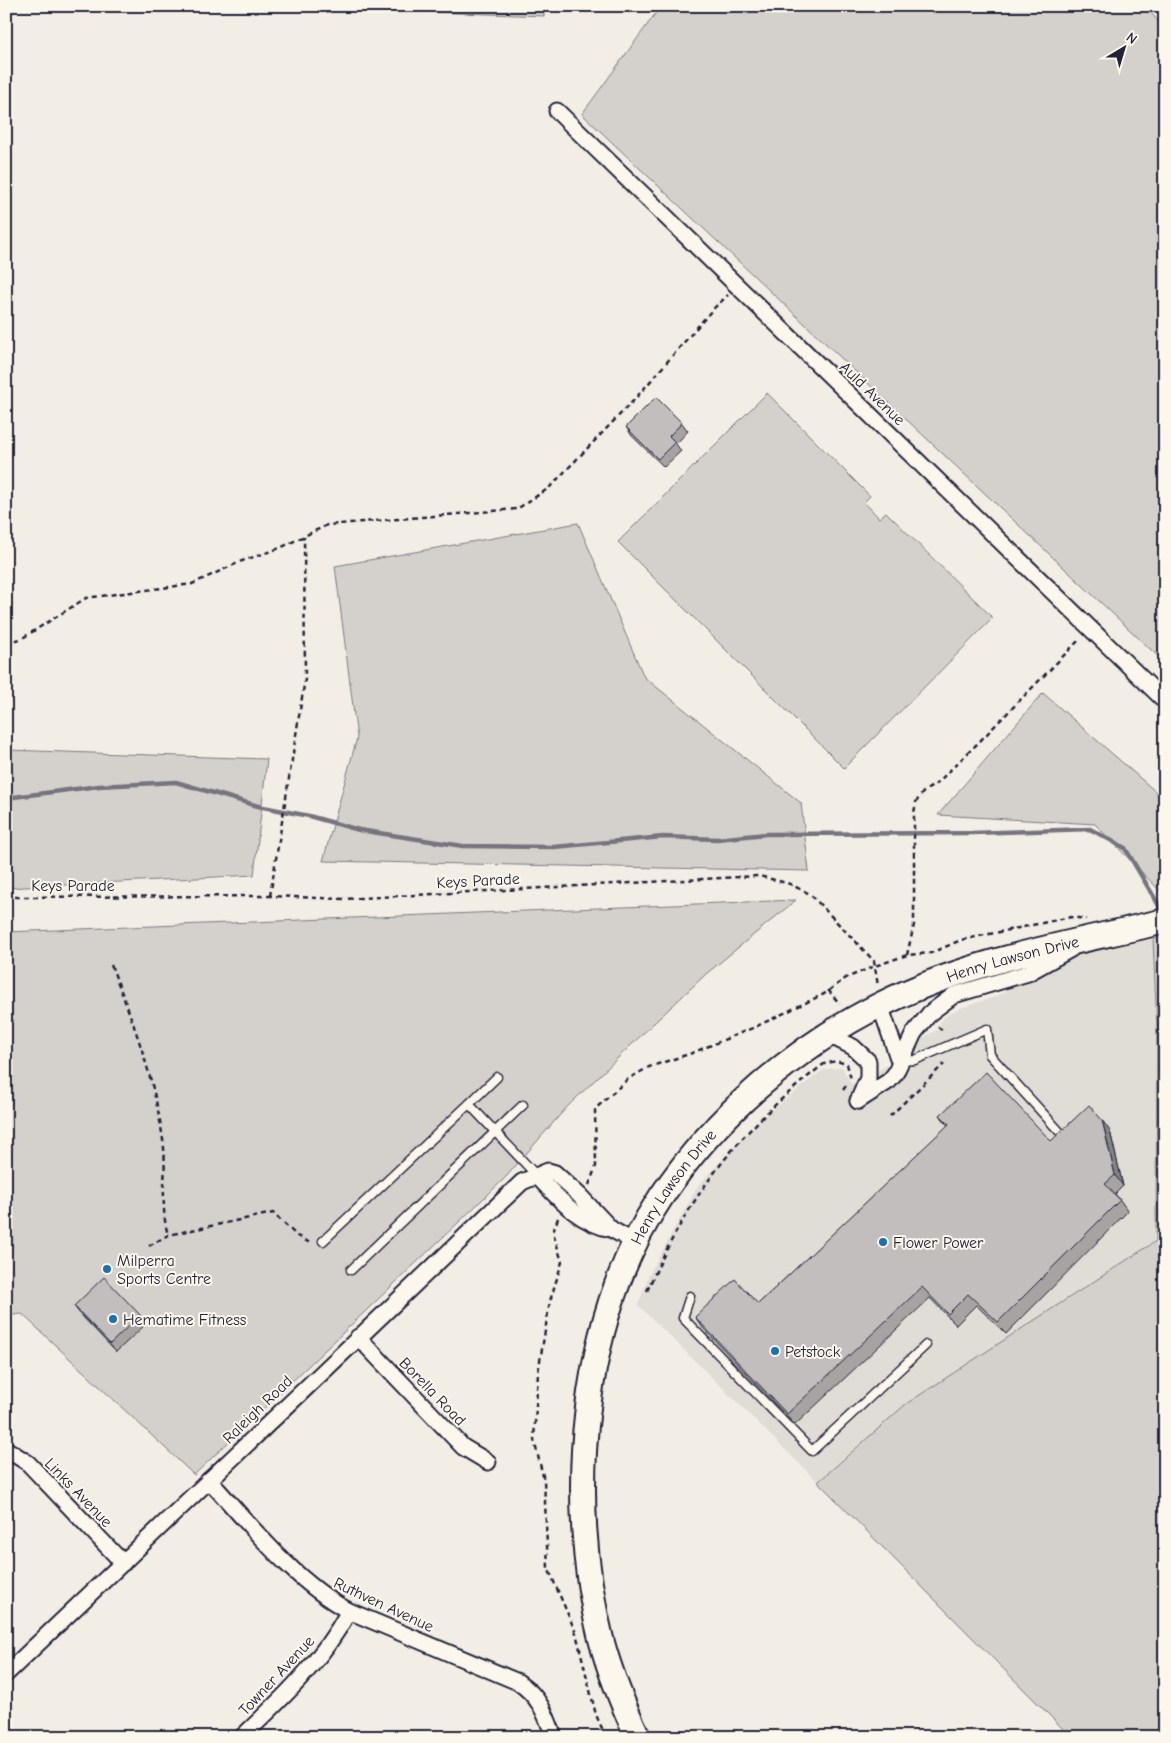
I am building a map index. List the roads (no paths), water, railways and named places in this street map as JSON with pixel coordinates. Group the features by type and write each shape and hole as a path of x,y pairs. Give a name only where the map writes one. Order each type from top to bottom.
{"main road":[{"name":"Henry Lawson Drive","path":"638,1737 612,1675 598,1624 588,1568 584,1496 588,1428 597,1355 618,1282 636,1243 662,1196 701,1146 737,1107 771,1076 829,1035 880,1005 929,982 1091,929 1128,930 1165,921"}],"street":[{"name":"Auld Avenue","path":"557,111 1165,701"},
{"path":"829,1035 853,1047 868,1061 868,1078 858,1101 889,1081 914,1033 930,1012 954,995 1028,973 1091,929"},
{"path":"880,1005 899,1061"},
{"name":"Raleigh Road","path":"6,1674 517,1187 528,1180 548,1172 562,1178 610,1229 636,1243"},
{"name":"Borella Road","path":"358,1337 456,1440 475,1455 488,1462"},
{"name":"Links Avenue","path":"6,1449 28,1463 123,1563"},
{"name":"Ruthven Avenue","path":"209,1480 311,1586 349,1610 518,1682 530,1690 540,1702 554,1737"},
{"name":"Towner Avenue","path":"248,1735 311,1668 330,1643 349,1610"}],"lane":[{"path":"899,1061 916,1060 987,1029 990,1055 1059,1131"},
{"path":"323,1241 497,1077"},
{"path":"469,1104 538,1177"},
{"path":"351,1270 523,1105"},
{"path":"690,1296 683,1318 812,1451 926,1345"}],"waterway":[{"path":"6,798 99,786 176,782 258,806 309,816 359,830 463,846 554,847 663,837 717,839 766,834 972,833 1090,829 1125,848 1164,914"}],"place":[{"name":"Flower Power","path":"883,1242"},
{"name":"Milperra Sports Centre","path":"107,1269"},
{"name":"Hematime Fitness","path":"113,1319"},
{"name":"Petstock","path":"775,1351"}]}
